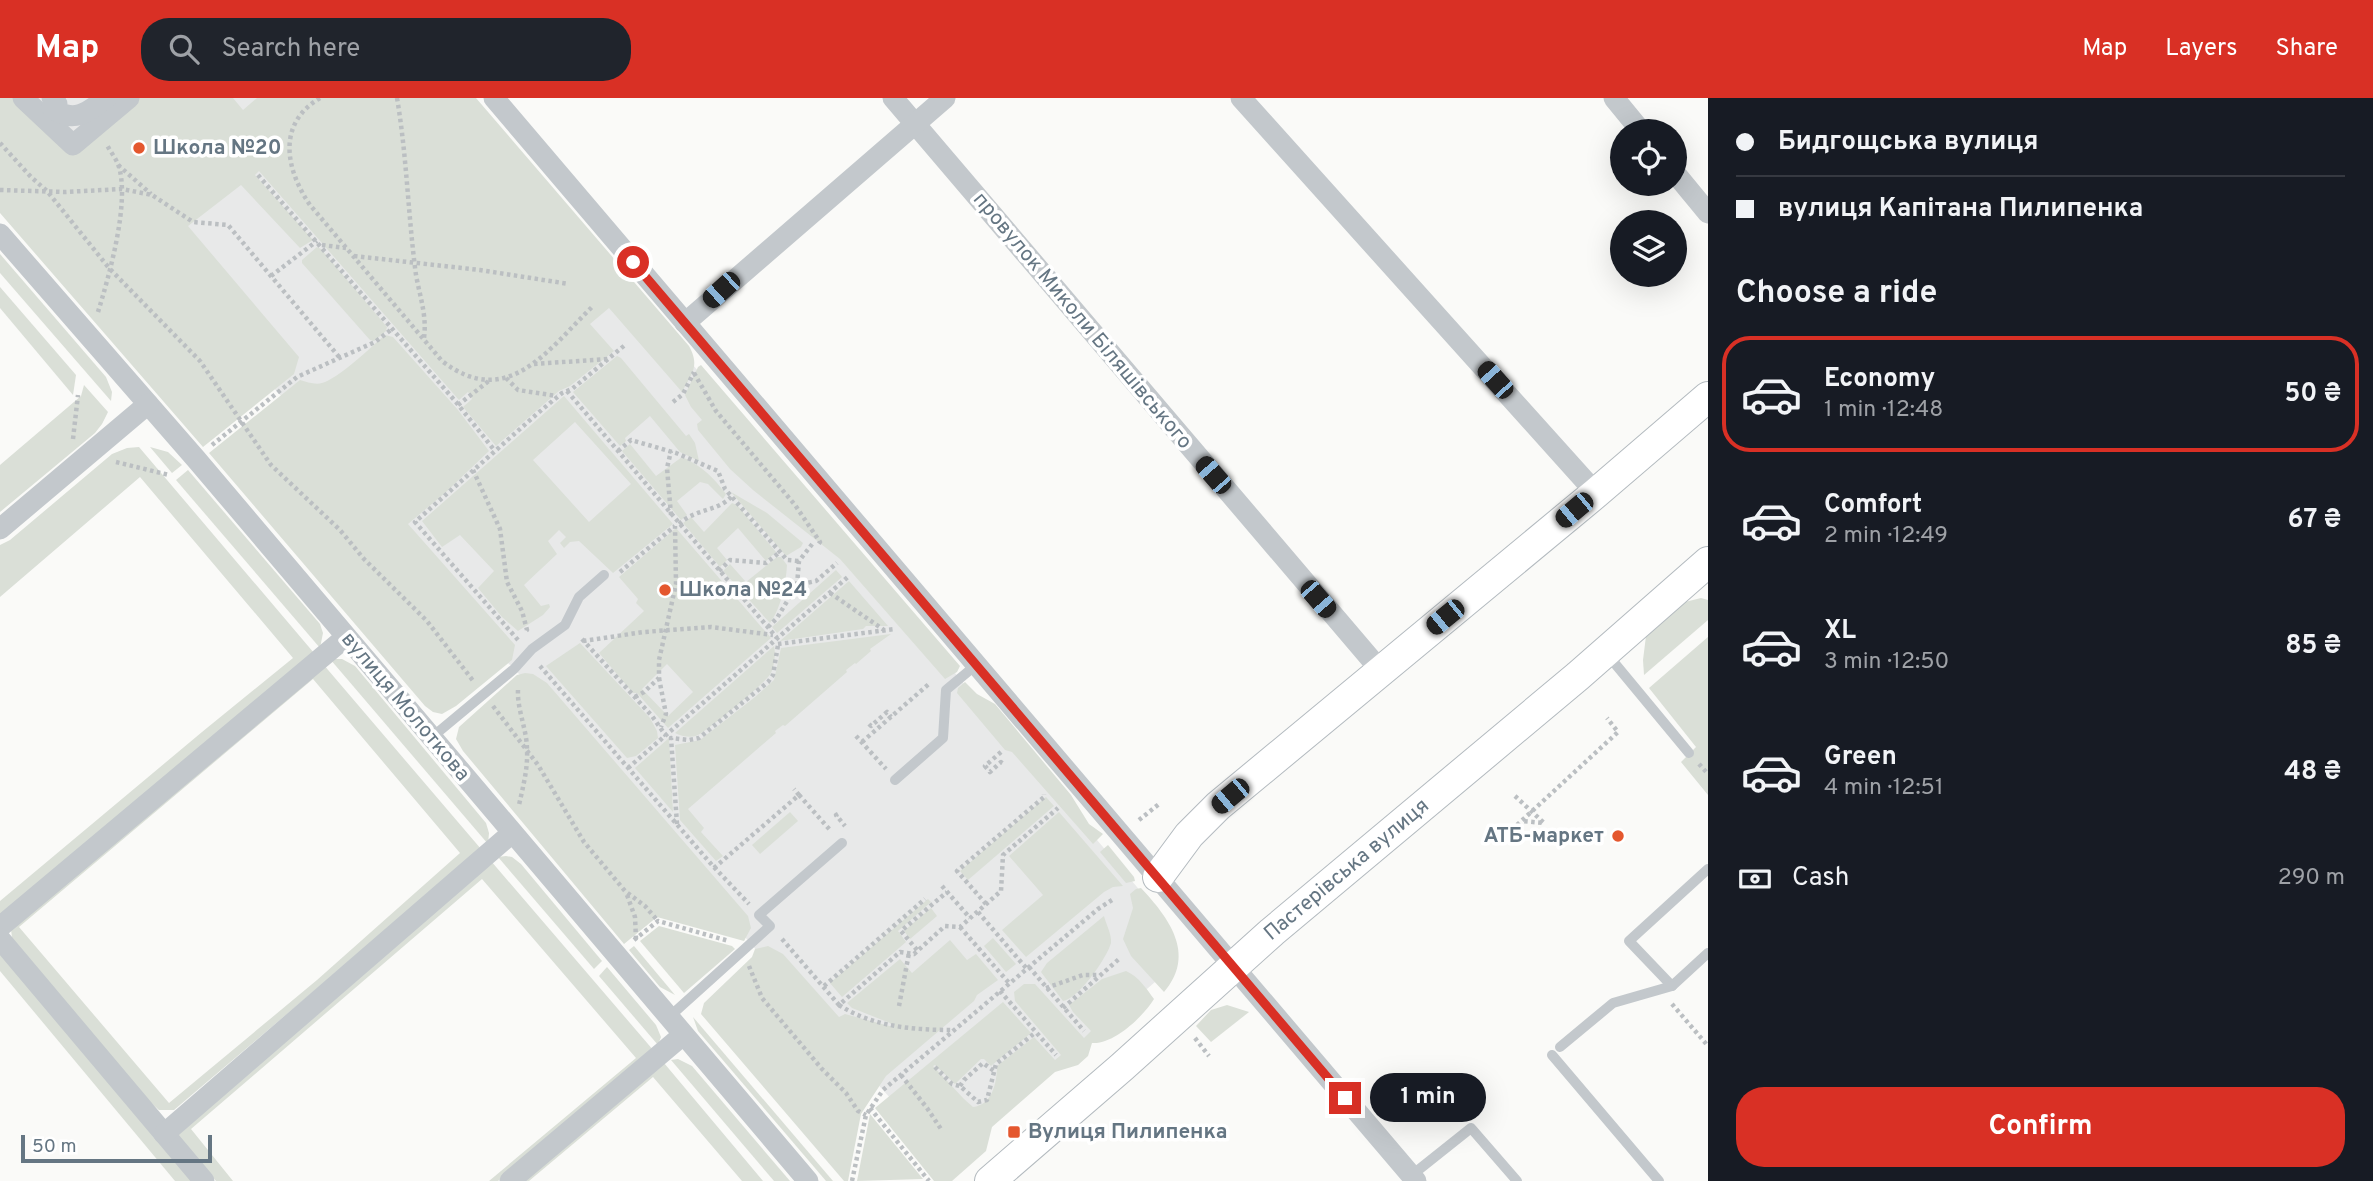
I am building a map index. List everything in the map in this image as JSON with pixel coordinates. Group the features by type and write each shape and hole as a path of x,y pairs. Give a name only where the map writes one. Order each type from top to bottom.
{"main road":[{"path":"1158,877 1189,835 1218,807 1708,397"},
{"name":"Пастерівська вулиця","path":"990,1181 1122,1068 1272,932 1704,571"}],"street":[{"path":"23,98 73,145 129,98"},
{"path":"52,98 57,104 52,107 60,114 72,117 84,114 106,98"},
{"path":"494,98 1414,1178"},
{"name":"провулок Миколи Біляшівського","path":"892,98 1381,671"},
{"path":"685,323 945,98"},
{"path":"1241,98 1596,493"},
{"path":"1614,98 1631,119"},
{"path":"1687,188 1708,213"},
{"name":"вулиця Молоткова","path":"0,234 148,404 808,1181"},
{"path":"0,529 148,404"},
{"path":"0,928 346,637"},
{"path":"164,1134 512,833"},
{"path":"0,939 204,1181"},
{"path":"510,1181 683,1035"}],"lane":[{"path":"35,98 57,121 71,124 93,118 117,98"},
{"path":"431,738 565,625 579,597 604,575"},
{"path":"1605,652 1689,753"},
{"path":"895,780 943,738 946,690 976,665"},
{"path":"668,1017 744,955 770,926 759,915 842,843"},
{"path":"1672,986 1629,941 1708,869"},
{"path":"1659,1181 1556,1051 1613,1003 1672,986 1708,953"},
{"path":"1414,1178 1471,1128 1517,1181"}],"path":[{"path":"320,98 299,117 290,136 293,176 310,205 442,361 458,373 490,380 506,379 534,364 592,307"},
{"path":"397,98 403,126 415,263 426,323 424,339"},
{"path":"100,122 102,135 118,164 152,195 192,222 229,225 340,358"},
{"path":"0,143 47,191 109,268 201,361 271,466 340,530 364,559 427,621 528,751 584,842 625,891 632,903 635,917 635,940 658,921"},
{"path":"84,331 95,321 120,222 122,189 118,164"},
{"path":"258,175 495,451"},
{"path":"0,190 122,189 152,195"},
{"path":"271,276 319,243 346,248"},
{"path":"353,256 480,270 569,284"},
{"path":"206,450 297,377 375,342 392,329"},
{"path":"625,345 558,396 415,522 714,868 759,915"},
{"path":"673,402 683,394 698,361 709,352"},
{"path":"534,364 608,359"},
{"path":"694,373 716,411 795,505 820,542 799,561 797,585 777,618 768,627"},
{"path":"506,379 518,390 558,396"},
{"path":"458,405 490,380"},
{"path":"567,391 677,525 768,627 776,640 773,675 753,695 699,738 689,740 669,736 567,621"},
{"path":"78,395 72,450 169,475"},
{"path":"618,451 631,440 671,451 718,471 726,489 787,560 799,561"},
{"path":"671,451 667,468 671,516"},
{"path":"473,470 500,529 507,582 522,611 527,630 517,639"},
{"path":"604,575 617,575 689,515 725,504 732,496"},
{"path":"661,728 666,714 659,678 659,660 676,584 677,525"},
{"path":"719,571 730,561 766,563 780,552"},
{"path":"797,585 816,581 837,563"},
{"path":"628,768 669,736 849,576"},
{"path":"830,593 884,631"},
{"path":"583,641 711,628 776,640 895,629"},
{"path":"510,672 518,685 517,704 525,728 528,751 512,833"},
{"path":"635,697 659,678"},
{"path":"862,742 936,678"},
{"path":"869,724 871,726 887,712 891,717"},
{"path":"1515,796 1531,811 1544,823 1519,823 1531,811 1618,732 1606,718"},
{"path":"669,736 677,825"},
{"path":"856,736 895,780"},
{"path":"1001,752 985,766 990,772 1001,762 1003,764"},
{"path":"794,789 842,843 852,834 836,815 838,814"},
{"path":"986,904 957,871 1044,797 1044,794"},
{"path":"714,868 799,795"},
{"path":"1133,825 1160,804"},
{"path":"960,927 1001,891 1003,855 1058,808"},
{"path":"942,886 970,918"},
{"path":"625,891 645,906 658,921 735,942 744,955 762,998 846,1093 858,1111 866,1115"},
{"path":"917,950 901,932 947,891"},
{"path":"824,986 925,899"},
{"path":"852,1181 866,1115 883,1090 1112,900"},
{"path":"978,912 1084,1031"},
{"path":"839,1005 900,953 914,954 945,926 960,927 1009,983"},
{"path":"791,948 839,1005 849,1011 895,1027 954,1030"},
{"path":"899,1006 909,953"},
{"path":"1063,1008 1119,959"},
{"path":"1046,988 1083,975 1099,975"},
{"path":"1659,989 1708,1046"},
{"path":"1000,991 1056,1055"},
{"path":"1190,1031 1209,1056"},
{"path":"935,1067 952,1084 960,1086 978,1102 986,1100 996,1064 1036,1032"},
{"path":"960,1086 978,1065 983,1063 994,1071"},
{"path":"901,1075 941,1129"},
{"path":"870,1108 929,1181"}],"shaded area":[{"path":"0,98 23,98 73,145 129,98 233,98 243,110 257,98 476,98 689,346 694,359 692,374 682,392 609,308 590,324 614,351 570,386 559,391 496,446 463,407 472,399 468,392 459,400 259,171 255,175 313,240 300,248 241,185 188,226 299,357 294,374 203,447 0,213"},
{"name":"Школа №24","path":"7,98 466,98 1154,907 1155,982 943,1165 892,1100 757,951 524,679 503,658 282,397"},
{"path":"317,247 387,327 374,341 370,340 302,263"},
{"path":"0,254 106,377 112,392 111,401 0,273"},
{"path":"0,287 76,375 73,395 0,308"},
{"path":"385,335 393,337 458,410 489,451 408,524 515,645 512,660 456,706 442,714 425,706 209,453 300,380 317,384 329,380"},
{"path":"617,356 686,436 689,434 695,443 699,461 680,452 650,416 625,438 626,441 620,446 573,392"},
{"path":"701,365 960,666 957,672 945,679 840,559 730,469 698,430 697,424 702,420 685,395"},
{"path":"84,385 108,412 102,424 95,433 0,512 0,465 81,396"},
{"path":"564,396 673,524 613,573 579,541 570,542 564,548 560,543 566,537 559,530 548,541 557,554 524,585 541,606 549,604 550,607 543,615 518,631 502,617 478,588 494,571 460,535 442,547 422,521","holes":["575,422 631,484 589,522 533,460"]},
{"path":"630,444 656,476 682,457 707,472 726,494 723,499 708,484 700,482 677,501 687,515 681,520 622,451"},
{"path":"139,447 314,653 0,915 0,901 293,658 140,477 0,597 0,545 10,540 112,454"},
{"path":"150,447 168,452 182,465 172,473"},
{"path":"188,470 320,624 323,633 320,648 176,480"},
{"path":"731,492 767,513 803,543 801,547 786,556"},
{"path":"732,503 737,505 776,552 766,561 738,528 717,548 727,560 720,567 683,523 691,517 704,532"},
{"path":"676,528 771,638 668,728 599,653 644,611 636,603 638,599 619,577","holes":["667,664 693,692 668,716 642,689"]},
{"path":"777,557 781,557 787,565 780,603 770,623 723,571 730,564 746,582"},
{"path":"836,570 842,577 777,633 772,627"},
{"path":"849,581 888,626 866,626 863,629 780,641"},
{"path":"1701,598 1708,600 1708,620 1644,675 1646,636 1685,602"},
{"path":"891,634 870,649 871,651 846,670 847,672 785,726 775,731 776,733 688,809 704,828 701,832 723,856 716,861 680,820 675,745 700,740 774,680 781,648"},
{"path":"1708,637 1708,795 1681,762 1696,747 1649,688"},
{"path":"580,643 650,718 657,731 658,738 636,756 627,758 546,666"},
{"path":"774,646 771,673 748,696 696,736 675,733"},
{"path":"330,659 342,659 355,666 486,823 488,844"},
{"path":"323,664 481,849 174,1110 159,1110 149,1101 12,938 11,929","holes":["313,679 460,853 317,980 169,1103 19,927"]},
{"path":"533,674 547,683 748,916 751,928 744,941 657,917 624,944 463,751 456,739 459,727 517,675"},
{"path":"965,682 977,694 995,704 1071,795 1089,824 1103,834 1093,844 1012,752 1005,750 957,693 958,688"},
{"path":"669,738 673,812 635,768"},
{"path":"1046,797 1054,806 968,880 960,871"},
{"path":"790,812 798,821 760,854 752,845"},
{"path":"1059,812 1123,886 1104,892 1026,957 1002,930 1043,895 1009,856"},
{"path":"1108,845 1135,881 1126,883 1100,852"},
{"path":"506,856 521,864 602,961 594,969 498,857"},
{"path":"491,861 654,1051 498,1181 489,1181 636,1058 482,879 191,1129 233,1181 216,1181 177,1136"},
{"path":"1141,888 1169,924 1178,950 1174,978 1164,992 1131,956 1123,939 1133,908 1130,894"},
{"path":"928,899 931,902 898,931 906,942 842,997 830,983"},
{"path":"931,908 937,916 910,939 904,931"},
{"path":"1104,916 1111,940 1108,950 1084,986 1063,1001 1041,972 1047,963"},
{"path":"659,926 735,949 684,993 640,941"},
{"path":"993,938 1016,964 1006,972 984,946"},
{"path":"950,940 967,960 976,954 998,980 977,995 974,1001 886,1076 861,1114 848,1181 844,1181 701,1014 704,1003 752,957 755,949 768,946 783,954 839,1017 845,1014 893,1027 890,1023 852,1008 847,1003 900,959 912,973"},
{"path":"634,946 675,995 660,987 629,950"},
{"path":"0,950 193,1181 175,1181 0,971"},
{"path":"607,967 656,1025 661,1037 658,1045 599,976"},
{"path":"1126,971 1145,987 1154,999 1149,1006 1118,1035 1109,1040 1092,1043 1088,1056 1078,1065 1055,1072 992,1127 986,1151 952,1181 934,1181 875,1108 1003,1002 1031,1033 991,1066 981,1059 955,1084 933,1066 973,1107 985,1102 992,1092 997,1066 1034,1037 1055,1060 1061,1055 1015,1001 1014,992 1024,984 1035,984 1084,1038 1091,1031 1069,1005 1102,979"},
{"path":"1227,1005 1249,1012 1211,1042 1196,1026 1211,1010"},
{"path":"693,1017 833,1181 826,1181 698,1031"},
{"path":"678,1059 692,1066 790,1181 774,1181 671,1060"},
{"path":"664,1063 763,1181 742,1181 653,1077 529,1181 520,1181"},
{"path":"870,1114 923,1179 857,1181"}],"place":[{"name":"Школа №20","path":"139,148"},
{"name":"Школа №24","path":"665,590"},
{"name":"АТБ-маркет","path":"1618,836"},
{"name":"Вулиця Пилипенка","path":"1014,1132"}],"route":[{"path":"633,262 1345,1098"}]}
